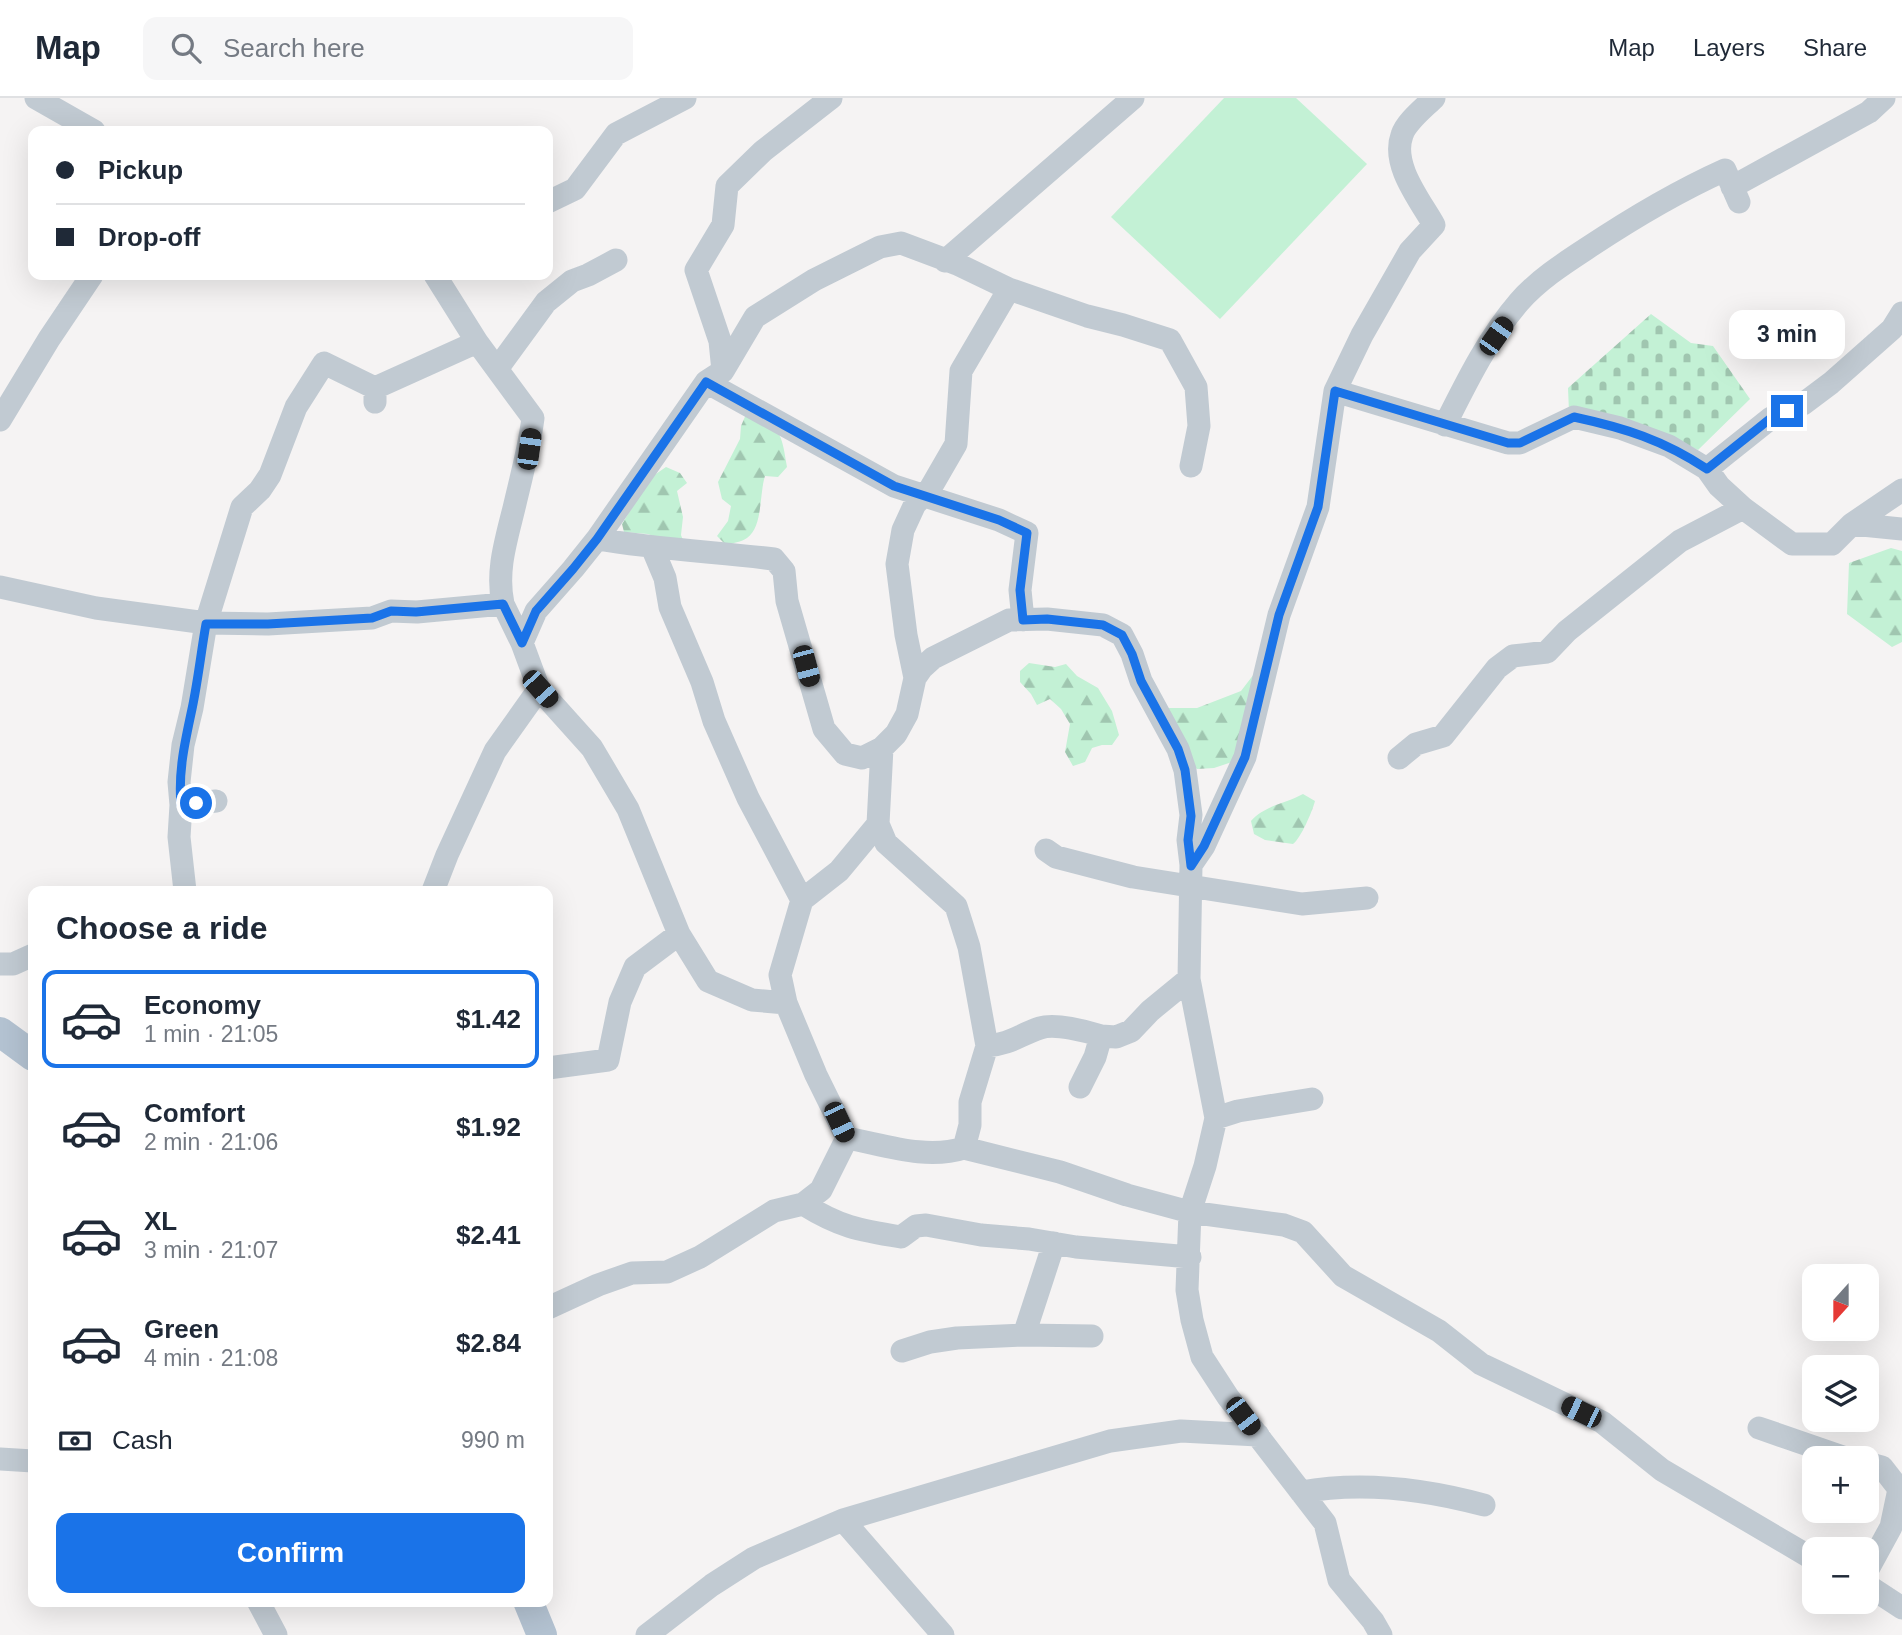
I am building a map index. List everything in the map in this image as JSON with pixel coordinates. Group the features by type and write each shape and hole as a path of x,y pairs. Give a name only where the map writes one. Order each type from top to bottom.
{"main road":[{"path":"0,1032 28,1052"},
{"path":"530,1607 542,1635"}],"street":[{"path":"36,98 85,126"},
{"path":"553,200 575,189 616,134 685,98"},
{"path":"714,376 720,341 696,270 723,225 727,186 763,150 831,98"},
{"path":"945,261 1133,98"},
{"path":"1191,876 1245,757 1279,615 1318,507 1335,391 1362,335 1410,251 1434,225 1410,184 1399,153 1402,133 1434,98"},
{"path":"1445,425 1468,379 1520,301 1559,267 1678,191 1725,170 1735,195 1869,112 1884,98"},
{"path":"522,643 536,611 597,539 755,317 814,280 880,247 901,243 957,264 1009,289 1087,316 1170,340 1196,387 1199,426 1191,466"},
{"path":"497,369 547,302 572,281 616,261"},
{"path":"0,420 89,280"},
{"path":"438,280 477,342 533,418 529,449 503,554 499,585 503,604 540,689 592,748 628,810 678,934 708,981 752,1000 786,1003"},
{"path":"597,539 774,559 785,571 787,601 824,729 845,754 862,758 883,748 896,734 907,714 915,678 906,635 897,564 903,530 915,504 930,489 956,444 961,371 1009,289"},
{"path":"1707,469 1771,418 1803,404 1830,383 1892,329 1902,313"},
{"path":"184,886 179,838 179,782 183,745 206,624 242,508 270,475 296,407 324,363 375,396 477,342"},
{"path":"714,376 894,486 999,520 1027,533 1020,590 1023,620"},
{"path":"1335,391 1508,443 1520,443 1574,417 1647,436 1707,469 1719,486 1743,508 1792,544 1832,544 1852,524 1902,490"},
{"path":"1399,758 1416,744 1443,736 1497,668 1513,656 1547,652 1567,631 1680,541 1743,508"},
{"path":"1852,524 1902,529"},
{"path":"652,547 665,578 670,607 702,682 714,721 748,798 802,900"},
{"path":"0,587 96,608 206,624 268,624 372,618 391,611 416,612 503,604"},
{"path":"915,678 933,658 1009,620 1047,619 1103,625 1122,635 1141,681 1178,749 1185,770 1191,816 1188,840 1191,876 1189,979 1216,1118 1191,1212 1187,1290 1202,1357 1325,1522 1339,1580 1371,1630"},
{"path":"435,886 495,751 540,689"},
{"path":"883,748 878,824 886,844 956,906 969,947 987,1046 970,1102 970,1125 964,1148"},
{"path":"181,805 216,801"},
{"path":"847,1138 816,1075 786,1003 780,975 802,900 839,871 878,824"},
{"path":"1046,850 1056,857 1133,877 1191,876 1301,904 1367,898"},
{"path":"553,1067 608,1060 620,1002 635,967 678,934"},
{"path":"0,964 13,964 28,957"},
{"path":"987,1046 1006,1044 1042,1027 1084,1030 1101,1036 1116,1037 1131,1031 1150,1011 1189,979"},
{"path":"1080,1087 1101,1036"},
{"path":"1216,1118 1238,1111 1312,1099"},
{"path":"847,1138 913,1151 945,1154 964,1148 1060,1172 1128,1195 1191,1212 1284,1226 1303,1232 1343,1276 1439,1331 1481,1364 1602,1422 1662,1470 1802,1552"},
{"path":"553,1306 632,1273 667,1272 700,1257 774,1211 803,1204 821,1190 847,1138"},
{"path":"803,1204 829,1220 856,1230 901,1237 916,1226 926,1225 1054,1244 1190,1256"},
{"path":"1024,1335 1054,1244"},
{"path":"902,1351 930,1342 957,1338 1092,1336"},
{"path":"1759,1428 1808,1446"},
{"path":"647,1635 712,1585 754,1558 843,1520 1110,1441 1181,1430 1258,1435"},
{"path":"0,1459 28,1461"},
{"path":"1879,1466 1899,1489 1891,1527 1879,1550"},
{"path":"1301,1492 1331,1486 1360,1486 1449,1496 1484,1505"},
{"path":"843,1520 943,1635"},
{"path":"1879,1593 1902,1608"},
{"path":"261,1607 276,1635"}],"green space":[{"path":"1224,98 1296,98 1367,164 1220,319 1111,217"},
{"path":"1651,314 1691,343 1713,346 1750,399 1698,450 1644,425 1569,412 1568,388"},
{"path":"747,412 778,432 787,467 778,477 765,476 758,519 752,533 747,538 726,545 717,536 728,521 731,506 722,499 718,482 740,439 741,426"},
{"path":"666,467 680,473 687,483 677,491 683,517 681,535 684,543 648,534 624,532 622,524 650,478"},
{"path":"1891,548 1902,551 1902,642 1892,647 1847,614 1849,563"},
{"path":"1029,663 1055,667 1066,664 1077,676 1098,688 1112,711 1119,735 1112,745 1092,748 1085,762 1073,766 1065,752 1070,724 1061,709 1050,699 1037,705 1020,682 1020,671"},
{"path":"1254,674 1235,761 1214,768 1197,769 1188,760 1168,708 1197,708 1241,691"},
{"path":"1303,794 1315,801 1303,831 1293,844 1265,840 1254,834 1251,821 1257,816"}],"route":[{"path":"196,803 181,805 179,782 183,745 206,624 268,624 372,618 391,611 416,612 503,604 522,643 536,611 597,539 706,382 894,486 999,520 1027,533 1020,590 1023,620 1047,619 1103,625 1122,635 1141,681 1178,749 1185,770 1191,816 1188,840 1191,866 1204,846 1245,757 1279,615 1318,507 1335,391 1508,443 1520,443 1574,417 1647,436 1707,469 1771,418 1787,411"}]}
